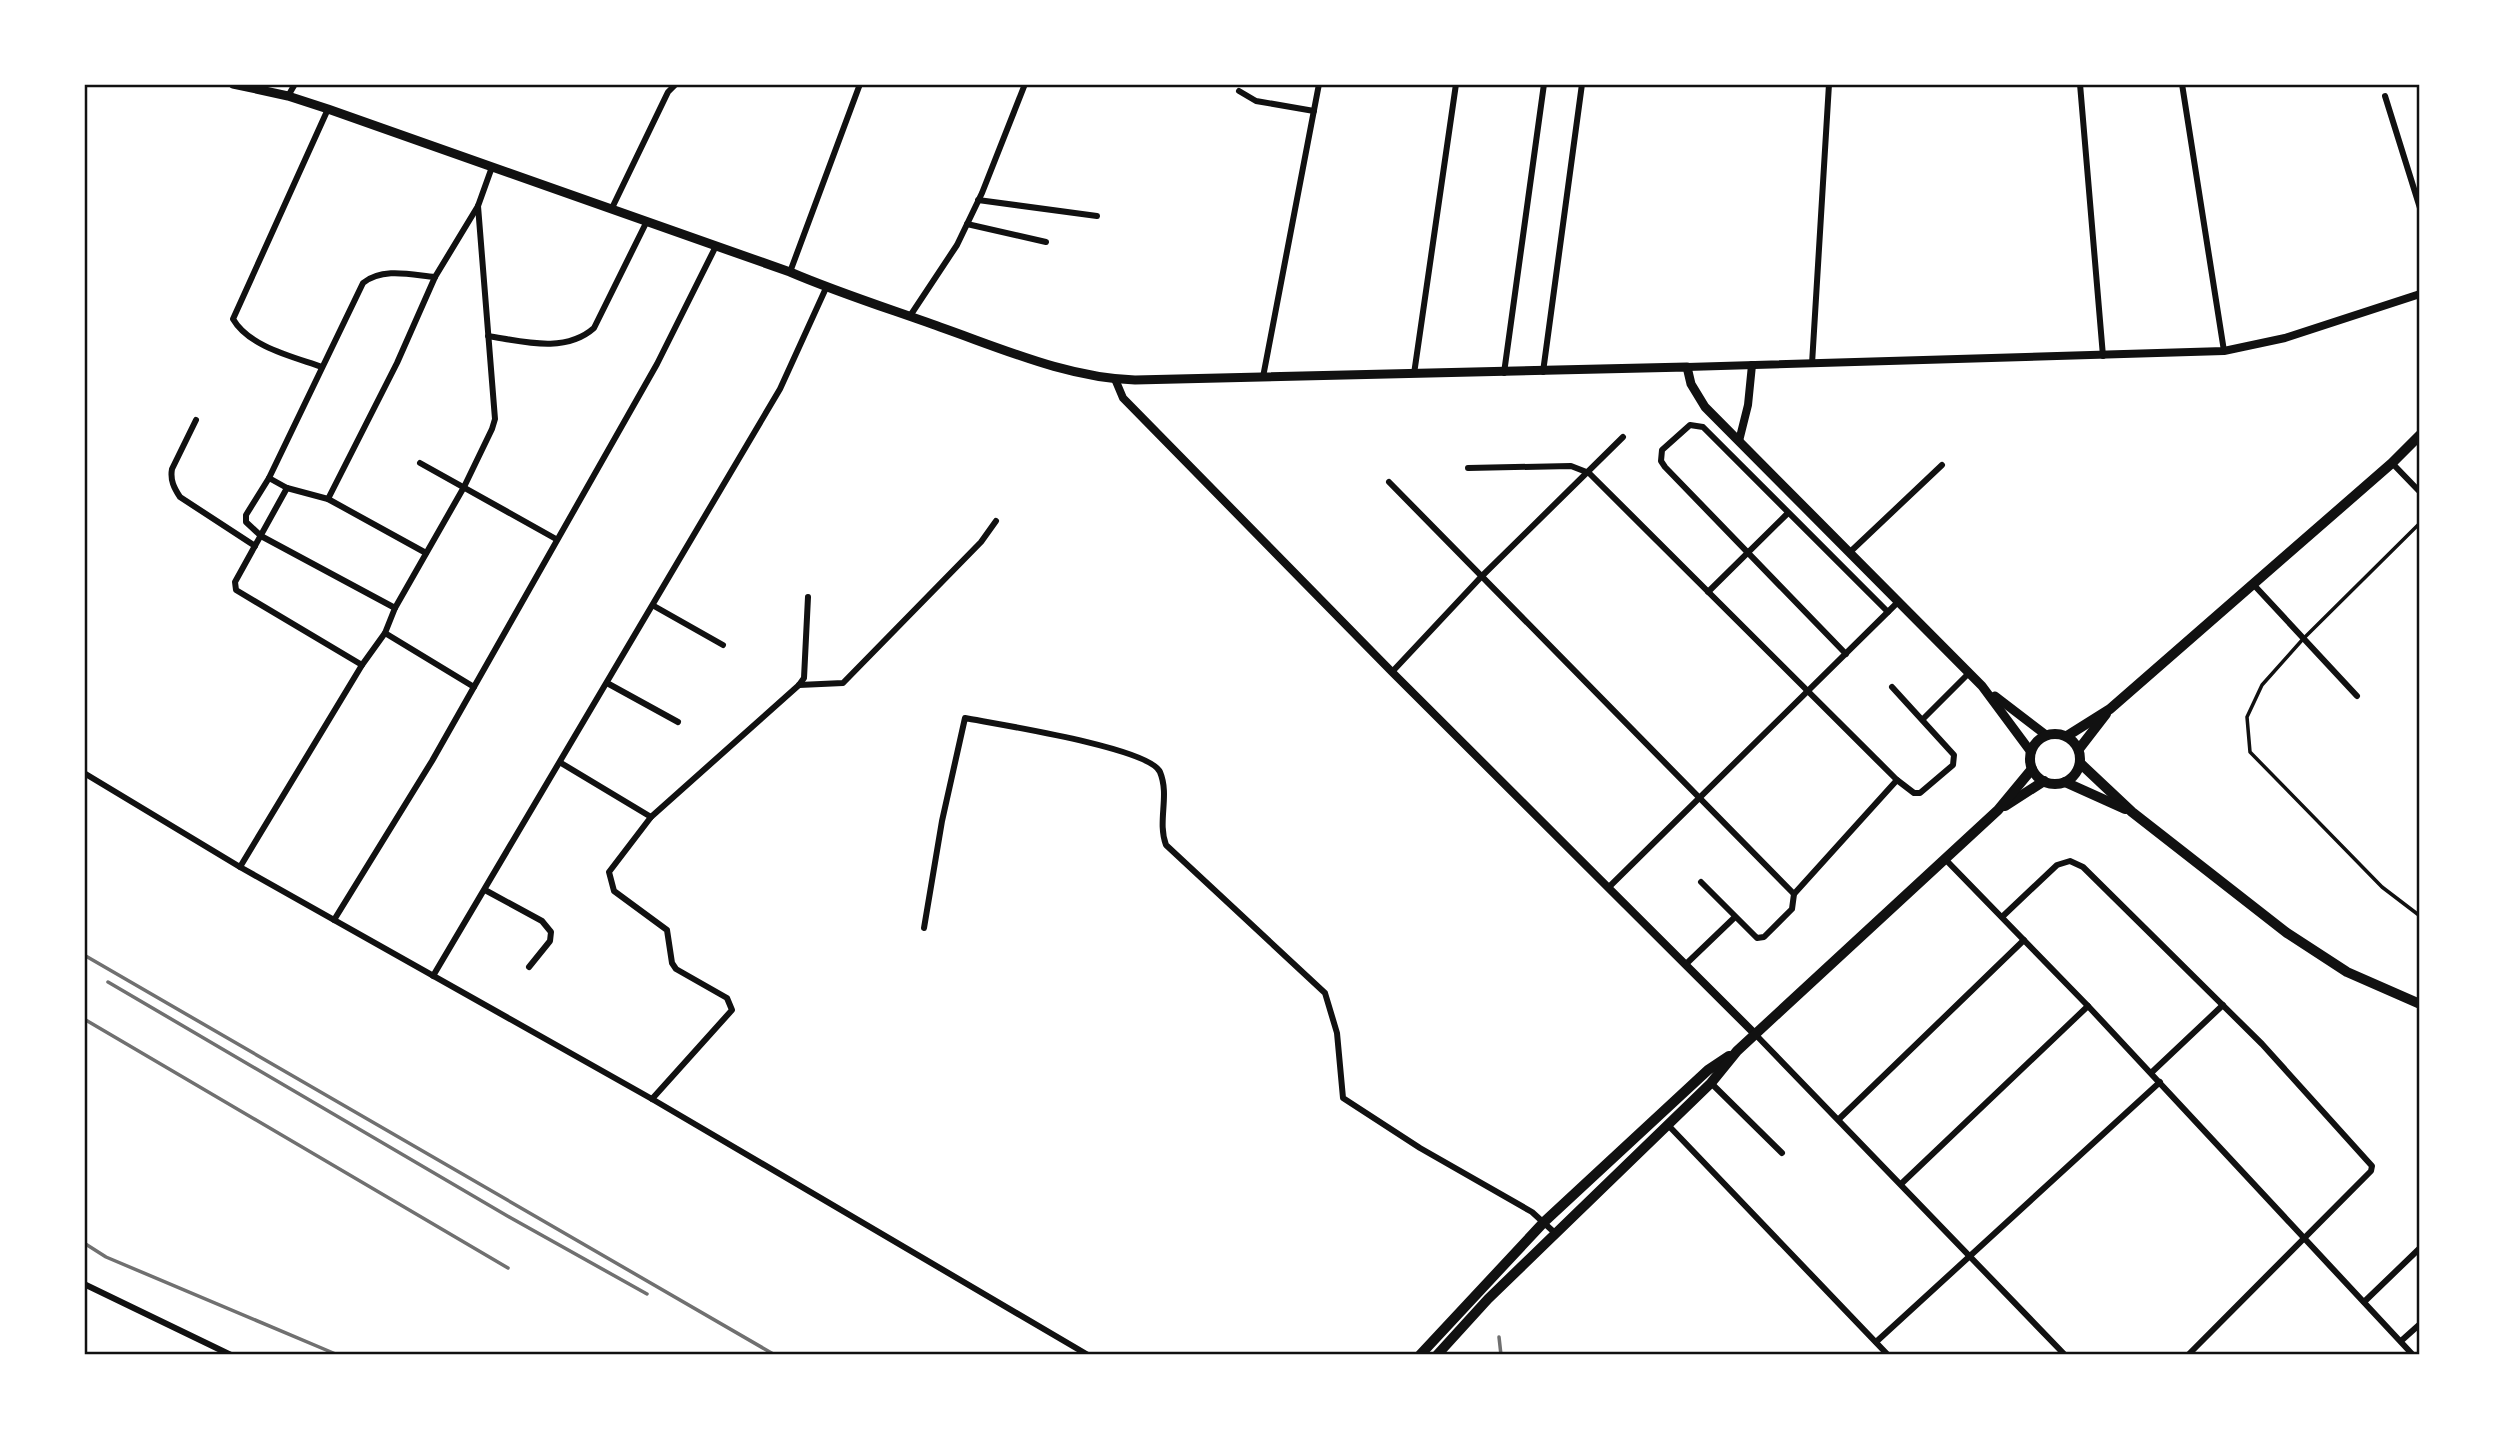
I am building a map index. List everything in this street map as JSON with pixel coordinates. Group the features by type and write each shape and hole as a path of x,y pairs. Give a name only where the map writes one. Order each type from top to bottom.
{"main road":[{"path":"233,84 288,96 328,109 612,208 790,272 826,288 1040,361 1115,379 1504,373 1687,367 1691,384 1705,407 1982,686 2046,735 2067,736 2110,709 2392,463 2420,435"},
{"path":"1982,686 2031,752 2032,769 2044,782"},
{"path":"2079,749 2110,709"},
{"path":"2031,752 2046,735"},
{"path":"2066,782 2078,771 2080,763 2079,749 2067,736"},
{"path":"2080,763 2132,812 2307,947 2364,981 2420,1004"},
{"path":"1437,1355 1555,1233 1711,1083 1737,1051 1998,810 2032,769"},
{"path":"1998,810 2044,782 2066,782 2132,812"},
{"path":"1420,1355 1544,1222 1708,1070 1737,1051"}],"street":[{"path":"288,96 295,84"},
{"path":"612,208 668,92 676,84"},
{"path":"790,272 860,84"},
{"path":"910,316 957,245 1025,84"},
{"path":"1263,377 1319,84"},
{"path":"1414,374 1456,84"},
{"path":"1504,373 1544,84"},
{"path":"1543,372 1582,84"},
{"path":"1812,363 1829,84"},
{"path":"2080,84 2103,356"},
{"path":"2182,84 2224,351"},
{"path":"1239,91 1256,102 1314,111"},
{"path":"2385,96 2420,208"},
{"path":"321,367 269,348 242,330 233,319 328,109"},
{"path":"328,499 397,363 436,277 478,206 492,167"},
{"path":"978,200 1097,216"},
{"path":"240,867 362,665 385,633 395,608 464,487 495,419 478,206"},
{"path":"488,336 546,344 585,336 594,328 647,221"},
{"path":"967,224 1046,242"},
{"path":"334,920 474,687 657,364 716,246"},
{"path":"395,608 261,536 246,522 246,515 269,478 363,283 370,277 387,274 436,277"},
{"path":"433,976 780,389 826,288"},
{"path":"1687,367 2224,351 2285,338 2420,294"},
{"path":"1739,441 1746,416 1752,365"},
{"path":"1115,379 1123,398 1392,672 1839,1119 2065,1355"},
{"path":"196,420 172,469 170,477 174,489 180,497 255,546"},
{"path":"1846,654 1661,461 1662,450 1690,425 1703,427 1888,612"},
{"path":"1392,672 1481,578 1623,437"},
{"path":"420,463 556,539"},
{"path":"2392,463 2420,492"},
{"path":"1468,468 1571,466 1589,472 1897,780 1914,793 1920,793 1953,765 1954,755 1892,687"},
{"path":"1849,552 1942,466"},
{"path":"269,478 287,488 328,499 426,552"},
{"path":"1389,482 1794,894"},
{"path":"287,488 236,582 236,590 240,595 362,665"},
{"path":"1708,592 1788,513"},
{"path":"799,685 843,683 981,542 996,521"},
{"path":"2253,584 2357,696"},
{"path":"652,1099 732,1010 727,998 676,969 664,925 624,900 610,885 609,872 651,817 799,685 804,678 808,597"},
{"path":"1609,887 1898,602"},
{"path":"654,606 723,645"},
{"path":"385,633 474,687"},
{"path":"1923,719 1969,673"},
{"path":"607,683 678,722"},
{"path":"924,928 942,821 965,718 1100,745 1149,761 1159,769 1165,791 1161,830 1166,845 1325,993 1337,1033 1343,1098 1544,1222 1555,1233"},
{"path":"561,763 651,817"},
{"path":"84,773 240,867 652,1099 1088,1355"},
{"path":"1700,883 1760,939 1793,909 1794,894 1897,780"},
{"path":"1945,859 2160,1082 2413,1355"},
{"path":"2002,918 2057,865 2070,862 2077,864 2223,1005 2372,1166 2371,1171 2306,1239 2188,1355"},
{"path":"485,890 542,921 551,932 550,941 529,967"},
{"path":"1685,965 1735,918"},
{"path":"1839,1119 2024,940"},
{"path":"2151,1073 2223,1005"},
{"path":"1900,1184 2088,1006"},
{"path":"1876,1342 2160,1082"},
{"path":"1711,1083 1782,1153"},
{"path":"1668,1125 1888,1355"},
{"path":"2364,1302 2420,1248"},
{"path":"84,1284 231,1355"},
{"path":"2401,1341 2420,1324"}],"lane":[{"path":"2420,523 2303,639 2252,701 2246,732 2250,752 2382,887 2420,916"}],"railway":[{"path":"84,955 775,1355"},
{"path":"108,982 511,1218 647,1294"},
{"path":"84,1019 508,1268"},
{"path":"84,1243 106,1257 338,1355"},
{"path":"1499,1337 1501,1355"}]}
